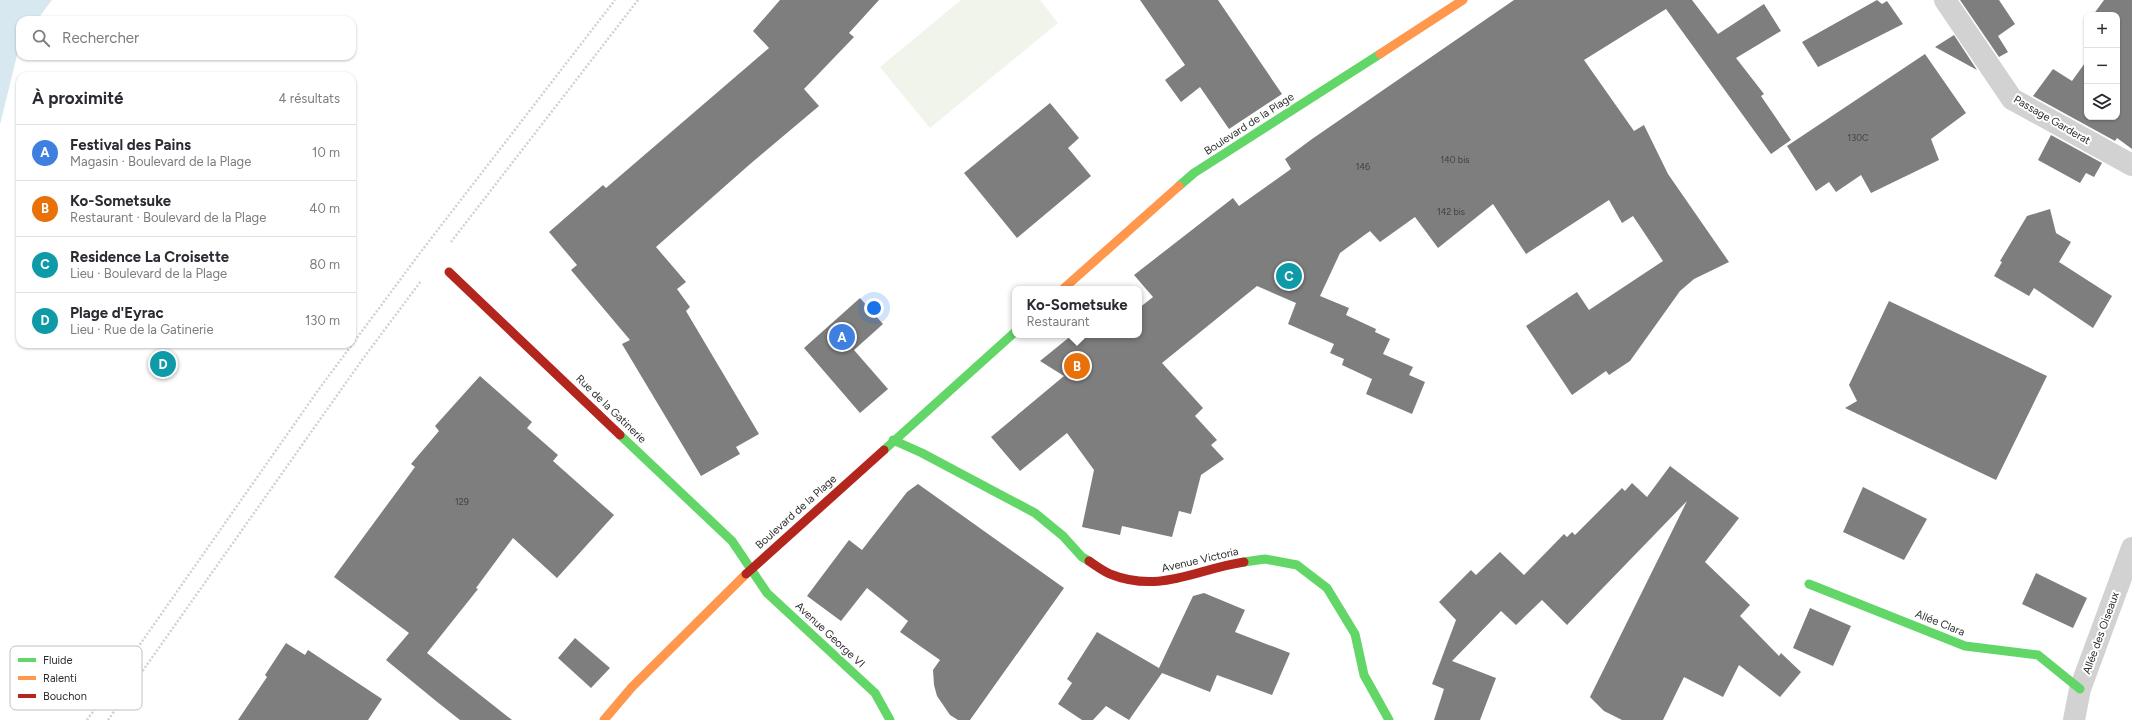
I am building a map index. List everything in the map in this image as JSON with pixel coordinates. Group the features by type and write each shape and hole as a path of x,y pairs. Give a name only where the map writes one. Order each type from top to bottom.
{"street":[{"name":"Boulevard de la Plage","path":"1066,286 1194,173 1463,0"},
{"name":"Passage Garderat","path":"1945,0 2012,99 2132,165"},
{"name":"Rue de la Gatinerie","path":"449,272 732,541 751,569"},
{"name":"Boulevard de la Plage","path":"604,720 632,687 751,569 1012,335"},
{"name":"Avenue Victoria","path":"893,440 922,453 1035,513 1063,536 1082,557 1109,574 1139,582 1170,581 1230,564 1265,559 1297,565 1327,588 1355,634 1364,675 1389,720"},
{"name":"Allée des Oiseaux","path":"2074,720 2080,689 2132,548"},
{"name":"Avenue George VI","path":"751,569 767,593 875,693 890,720"},
{"name":"Allée Clara","path":"1809,584 1965,646 2038,655 2080,689"}],"path":[{"path":"356,340 423,249 615,0"},
{"path":"446,249 638,0"},
{"path":"142,672 362,360 423,280"},
{"path":"138,646 350,348"},
{"path":"86,720 93,710"},
{"path":"108,720 115,710"}],"shaded area":[{"path":"0,0 52,0 40,16 16,16 16,59 0,125"},
{"path":"961,0 1040,0 1058,23 930,128 880,67"}],"building":[{"path":"780,0 879,0 849,33 854,37 804,89 819,106 656,247 686,282 677,289 690,307 686,311 759,434 736,447 740,454 701,476 622,344 630,340 571,270 577,265 549,232 603,185 606,188 769,48 753,31"},
{"path":"1140,0 1218,0 1282,94 1229,129 1200,87 1181,102 1165,80 1185,65"},
{"path":"1514,0 1692,0 1718,34 1764,4 1781,31 1736,58 1764,94 1761,96 1791,140 1771,154 1666,9 1584,60 1634,131 1644,125 1668,174 1729,262 1694,279 1680,291 1630,361 1609,375 1606,371 1572,395 1526,326 1577,292 1589,310 1663,261 1633,216 1622,223 1609,200 1526,254 1493,204 1438,248 1415,217 1380,242 1370,231 1340,253 1320,296 1349,308 1346,315 1376,329 1375,332 1390,339 1383,354 1413,367 1409,375 1425,382 1412,414 1366,394 1372,379 1342,365 1344,359 1330,353 1334,344 1288,324 1296,303 1257,286 1162,363 1203,408 1195,416 1217,440 1211,445 1224,459 1201,475 1191,514 1179,511 1172,537 1122,526 1120,535 1082,527 1094,470 1067,433 1020,471 991,437 1064,376 1040,361 1068,338 1142,338 1142,306 1153,297 1134,275 1233,198 1239,206 1291,169 1285,159"},
{"path":"1877,0 1882,4 1887,1 1903,24 1818,67 1802,42"},
{"path":"1960,0 1999,0 2015,24 1998,36 2008,52 1999,57"},
{"path":"2104,0 2132,0 2132,149 2117,138 2115,141 2033,96 2053,69 2072,81 2084,64 2084,120 2120,120 2120,12 2095,12"},
{"path":"1954,35 1977,70 1935,47"},
{"path":"1925,54 1966,113 1931,139 1939,160 1871,193 1861,175 1836,192 1829,182 1816,191 1787,146"},
{"path":"1050,103 1079,138 1068,148 1091,176 1017,238 964,173"},
{"path":"2051,135 2102,163 2094,177 2086,173 2080,183 2038,160"},
{"path":"2050,209 2056,233 2071,242 2059,262 2112,296 2093,328 2034,288 2029,296 1994,276 2002,262 2000,261 2027,216"},
{"path":"860,298 883,324 854,350 888,389 860,413 804,348"},
{"path":"1889,301 2047,376 1996,480 1845,408 1857,401 1849,385"},
{"path":"480,376 532,422 527,428 558,455 553,461 614,515 557,578 513,538 476,588 478,589 427,653 512,720 460,720 436,701 386,660 409,633 334,577 415,467 411,464 439,431 435,426"},
{"path":"1670,466 1739,518 1705,562 1750,605 1740,616 1779,656 1781,653 1801,672 1780,697 1739,665 1723,697 1684,677 1663,720 1622,720 1604,711 1590,697 1687,501 1567,625 1542,600 1516,625 1501,611 1452,661 1496,678 1480,720 1434,720 1444,689 1432,684 1456,620 1439,602 1471,570 1476,575 1500,552 1524,575 1564,534 1567,537 1572,532 1575,535 1622,488 1625,491 1632,483 1647,497"},
{"path":"918,484 1064,588 970,720 958,720 950,715 937,696 934,685 933,670 940,660 900,632 908,621 867,588 841,621 807,596 849,540 862,550 907,492"},
{"path":"1863,487 1927,519 1904,560 1843,532"},
{"path":"2036,573 2087,598 2073,628 2022,604"},
{"path":"1204,593 1245,610 1235,632 1290,653 1272,695 1217,675 1210,692 1162,673 1129,720 1106,706 1093,720 1082,720 1058,704 1072,683 1067,679 1097,632 1159,668 1193,596"},
{"path":"1810,608 1851,626 1833,666 1793,648"},
{"path":"575,638 610,668 591,688 558,658"},
{"path":"286,643 305,655 308,650 382,699 368,720 238,720 267,677 265,675"}],"traffic: fast":[{"path":"1179,186 1194,173 1380,54"},
{"path":"884,450 1012,335"},
{"path":"620,435 732,541 767,593 875,693 890,720"},
{"path":"893,440 922,453 1035,513 1063,536 1082,557 1089,561"},
{"path":"1244,562 1265,559 1297,565 1327,588 1355,634 1364,675 1389,720"},
{"path":"1809,584 1965,646 2038,655 2080,689"}],"traffic: slow":[{"path":"1380,54 1463,0"},
{"path":"1066,286 1179,186"},
{"path":"604,720 632,687 746,574"}],"traffic: jam":[{"path":"449,272 620,435"},
{"path":"746,574 884,450"},
{"path":"1089,561 1110,574 1128,580 1145,582 1178,578 1244,562"}],"place":[{"name":"Residence La Croisette","path":"1289,276"},
{"name":"Festival des Pains","path":"842,337"},
{"name":"Plage d'Eyrac","path":"163,364"},
{"name":"Ko-Sometsuke","path":"1077,366"}]}
